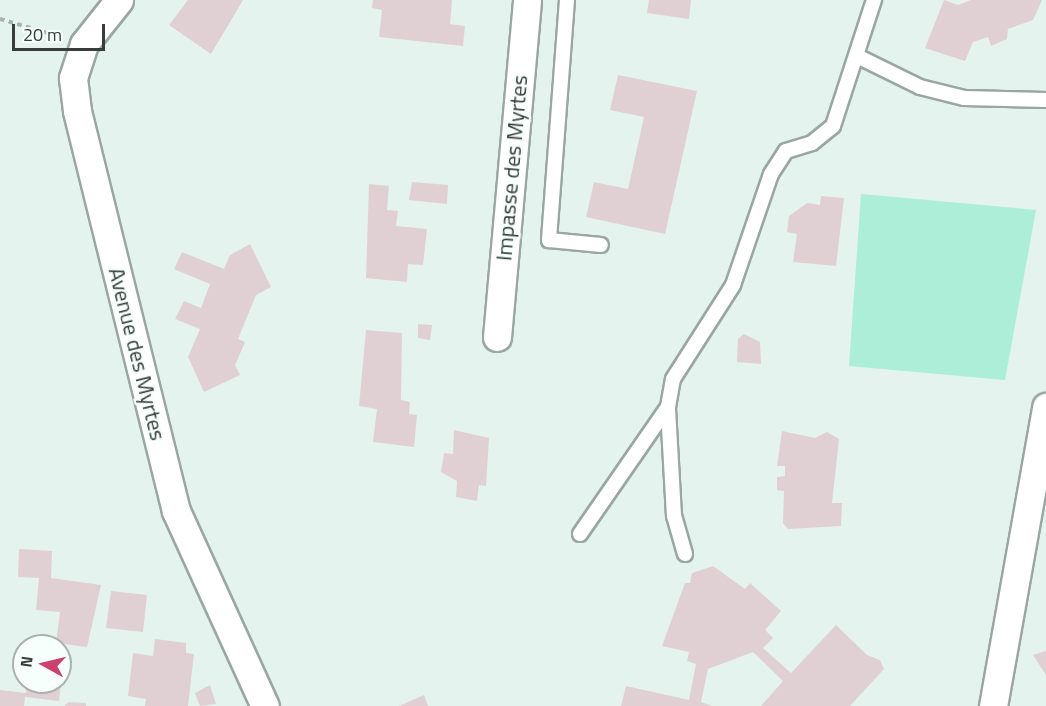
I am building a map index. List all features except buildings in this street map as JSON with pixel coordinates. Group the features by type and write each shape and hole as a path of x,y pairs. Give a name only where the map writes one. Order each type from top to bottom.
{"street":[{"name":"Avenue des Myrtes","path":"119,0 84,44 73,78 77,111 176,511 265,706"},
{"name":"Impasse des Myrtes","path":"497,337 526,0"},
{"path":"993,706 1046,406"}],"lane":[{"path":"567,0 549,240 601,245"},
{"path":"685,554 674,516 668,407 673,379 733,285 771,174 786,152 812,143 833,126 859,57 874,0"},
{"path":"859,57 920,87 964,99 1046,100"},
{"path":"580,534 668,407"}],"path":[{"path":"0,19 84,44"}],"green space":[{"path":"861,194 1036,210 1005,380 849,366"}]}
